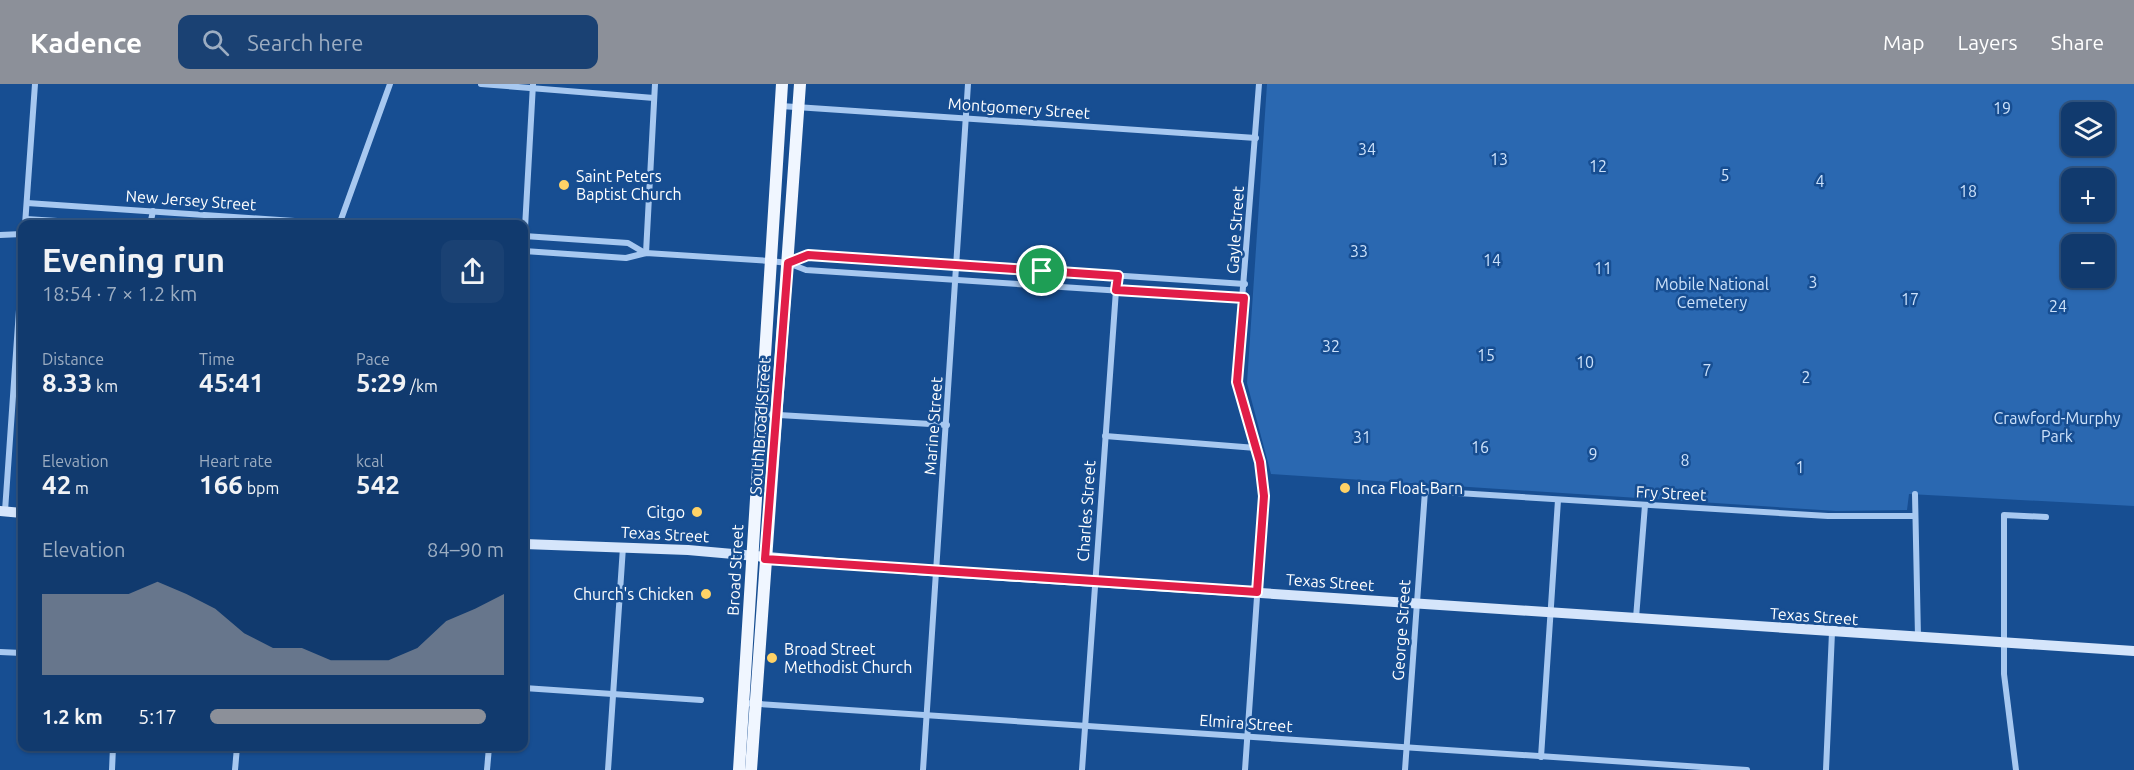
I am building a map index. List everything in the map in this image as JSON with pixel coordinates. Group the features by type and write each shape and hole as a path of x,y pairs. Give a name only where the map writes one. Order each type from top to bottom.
{"main road":[{"name":"Broad Street","path":"739,770 750,703 759,558 760,414 782,84"},
{"name":"South Broad Street","path":"759,558 777,415 800,84"},
{"path":"750,703 751,770"}],"street":[{"path":"26,220 35,84"},
{"path":"340,220 390,84"},
{"path":"481,84 654,98"},
{"path":"646,254 656,84"},
{"name":"Marine Street","path":"923,770 968,84"},
{"name":"Gayle Street","path":"1245,770 1264,496 1256,448 1237,382 1259,84"},
{"path":"525,220 533,87"},
{"name":"Montgomery Street","path":"781,106 1256,138"},
{"name":"New Jersey Street","path":"27,203 247,220"},
{"path":"151,220 153,211"},
{"path":"0,235 18,234"},
{"path":"528,236 628,243 646,254"},
{"path":"528,251 626,258 646,254 770,261 788,263 806,270 1244,298"},
{"path":"788,263 808,255 1245,284"},
{"name":"Charles Street","path":"1082,770 1118,276"},
{"path":"764,351 782,352"},
{"path":"18,379 2,511 18,513"},
{"path":"760,414 947,425"},
{"path":"1105,436 1256,448"},
{"name":"Fry Street","path":"1425,491 1828,516 1915,516"},
{"name":"George Street","path":"1405,770 1425,491"},
{"path":"1915,494 1918,638"},
{"path":"1541,757 1558,500"},
{"path":"1636,619 1645,505"},
{"path":"2016,770 2004,674 2004,515 2046,517"},
{"name":"Texas Street","path":"528,544 722,552 759,558 936,571 2134,651"},
{"path":"608,770 623,547"},
{"path":"1826,770 1832,632"},
{"path":"0,652 18,653"},
{"path":"528,688 702,700"},
{"name":"Elmira Street","path":"750,703 1747,770"},
{"path":"112,770 113,751"},
{"path":"235,770 237,751"},
{"path":"488,770 489,751"}],"green space":[{"name":"Mobile National Cemetery","path":"1267,84 2134,84 2134,506 1909,494 1907,510 1836,511 1271,474 1247,383"}],"place":[{"name":"Saint Peters Baptist Church","path":"564,185"},
{"name":"Inca Float Barn","path":"1345,488"},
{"name":"Citgo","path":"697,512"},
{"name":"Church's Chicken","path":"706,594"},
{"name":"Broad Street Methodist Church","path":"772,658"}],"route":[{"path":"808,255 1042,271 1118,276 1116,290 1244,298 1237,382 1260,462 1264,496 1257,592 765,559 772,493 788,263 808,255"}],"park label":[{"name":"19","path":"2002,108"},
{"name":"34","path":"1367,149"},
{"name":"13","path":"1499,159"},
{"name":"12","path":"1598,166"},
{"name":"5","path":"1725,175"},
{"name":"4","path":"1820,181"},
{"name":"18","path":"1968,191"},
{"name":"33","path":"1359,251"},
{"name":"14","path":"1492,260"},
{"name":"11","path":"1603,268"},
{"name":"3","path":"1813,282"},
{"name":"17","path":"1910,299"},
{"name":"24","path":"2058,306"},
{"name":"32","path":"1331,346"},
{"name":"15","path":"1486,355"},
{"name":"10","path":"1585,362"},
{"name":"7","path":"1707,370"},
{"name":"2","path":"1806,377"},
{"name":"Crawford-Murphy Park","path":"2057,427"},
{"name":"31","path":"1362,437"},
{"name":"16","path":"1480,447"},
{"name":"9","path":"1593,454"},
{"name":"8","path":"1685,460"},
{"name":"1","path":"1800,467"}]}
